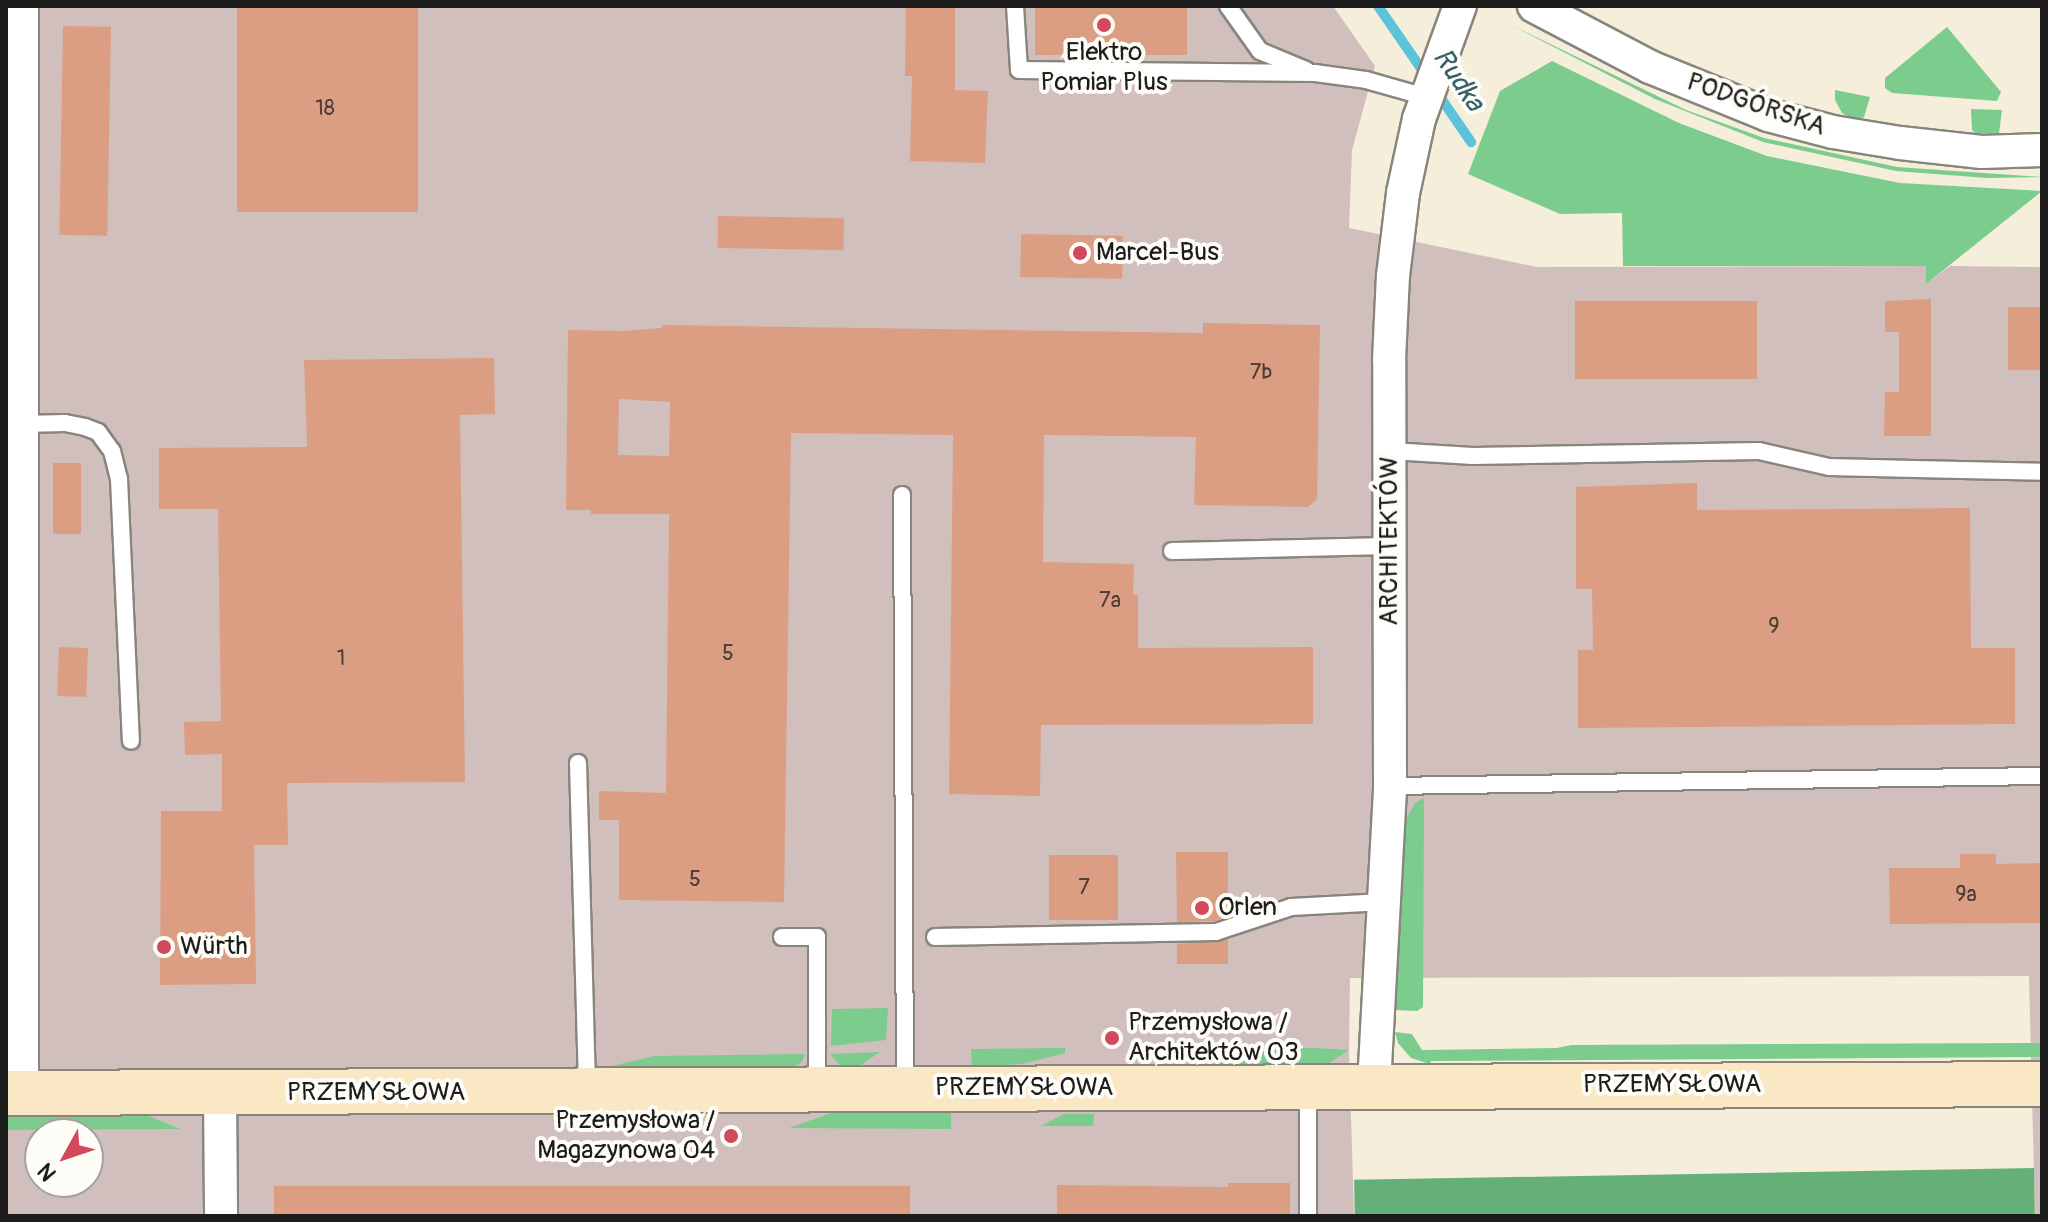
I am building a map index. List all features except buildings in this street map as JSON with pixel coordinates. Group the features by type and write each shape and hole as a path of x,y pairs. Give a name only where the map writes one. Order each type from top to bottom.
{"street":[{"path":"14,1093 14,632 22,424 15,237 22,6"},
{"name":"ARCHITEKTÓW","path":"1374,1085 1390,786 1389,360 1393,276 1403,193 1422,108 1460,6"},
{"name":"PODGÓRSKA","path":"1534,6 1650,67 1768,115 1833,132 1900,143 1982,152 2042,150"},
{"name":"PRZEMYSŁOWA","path":"14,1093 2042,1084"},
{"path":"220,1094 221,1216"}],"lane":[{"path":"1015,6 1019,70 1315,73 1366,80 1422,108"},
{"path":"1228,6 1260,51 1315,73"},
{"path":"22,424 65,423 85,427 98,432 112,451 119,479 131,741"},
{"path":"1391,451 1461,456 1759,451 1829,467 2042,472"},
{"path":"902,495 905,1089"},
{"path":"1172,551 1390,546"},
{"path":"578,763 587,1091"},
{"path":"1390,786 2042,776"},
{"path":"935,937 1216,932 1291,907 1384,902"},
{"path":"782,937 817,937 817,1090"},
{"path":"1308,1086 1308,1216"}],"shaded area":[{"path":"6,6 1333,6 1375,66 1352,150 1349,228 1537,267 1926,266 1927,283 1950,266 2042,267 2042,1216 2035,1216 2029,976 1350,978 1354,1216 6,1216"}],"green space":[{"path":"1511,25 1686,110 1764,138 1897,167 2042,177 1987,178 1896,171 1763,142 1655,99"},
{"path":"1947,27 2001,92 1997,101 1892,93 1885,88 1885,78"},
{"path":"1552,61 1679,123 1767,156 1900,183 2042,191 1926,284 1926,266 1623,266 1622,213 1560,214 1468,174 1500,91"},
{"path":"1835,90 1870,97 1864,117 1855,120 1842,113 1835,100"},
{"path":"1971,109 2002,110 1999,133 1976,134 1972,130"},
{"path":"1424,798 1423,1007 1417,1011 1394,1010 1406,819 1415,803"},
{"path":"888,1008 886,1040 831,1046 832,1009"},
{"path":"1395,1032 1412,1034 1422,1050 1557,1048 1571,1045 2042,1043 2042,1057 1431,1061 1430,1064 1411,1058 1398,1043"},
{"path":"1065,1048 1065,1053 1022,1064 972,1067 971,1049"},
{"path":"1177,1048 1349,1050 1329,1063 1245,1066 1216,1065 1177,1054"},
{"path":"880,1052 861,1065 841,1067 830,1054"},
{"path":"805,1054 802,1062 792,1068 612,1066 654,1056"},
{"path":"951,1112 951,1129 789,1128 831,1113"},
{"path":"1064,1114 1094,1114 1093,1126 1041,1126"},
{"path":"149,1116 180,1129 104,1129 104,1118 24,1118 24,1130 6,1130 6,1117"},
{"path":"2034,1168 2035,1216 1355,1216 1354,1180"}],"waterway":[{"name":"Rudka","path":"1378,6 1427,77"},
{"name":"Rudka","path":"1436,91 1471,142"}],"place":[{"name":"Elektro Pomiar Plus","path":"1104,25"},
{"name":"Marcel-Bus","path":"1080,253"},
{"name":"Orlen","path":"1202,908"},
{"name":"Würth","path":"164,947"},
{"name":"Przemysłowa / Architektów 03","path":"1112,1038"},
{"name":"Przemysłowa / Magazynowa 04","path":"731,1136"}]}
